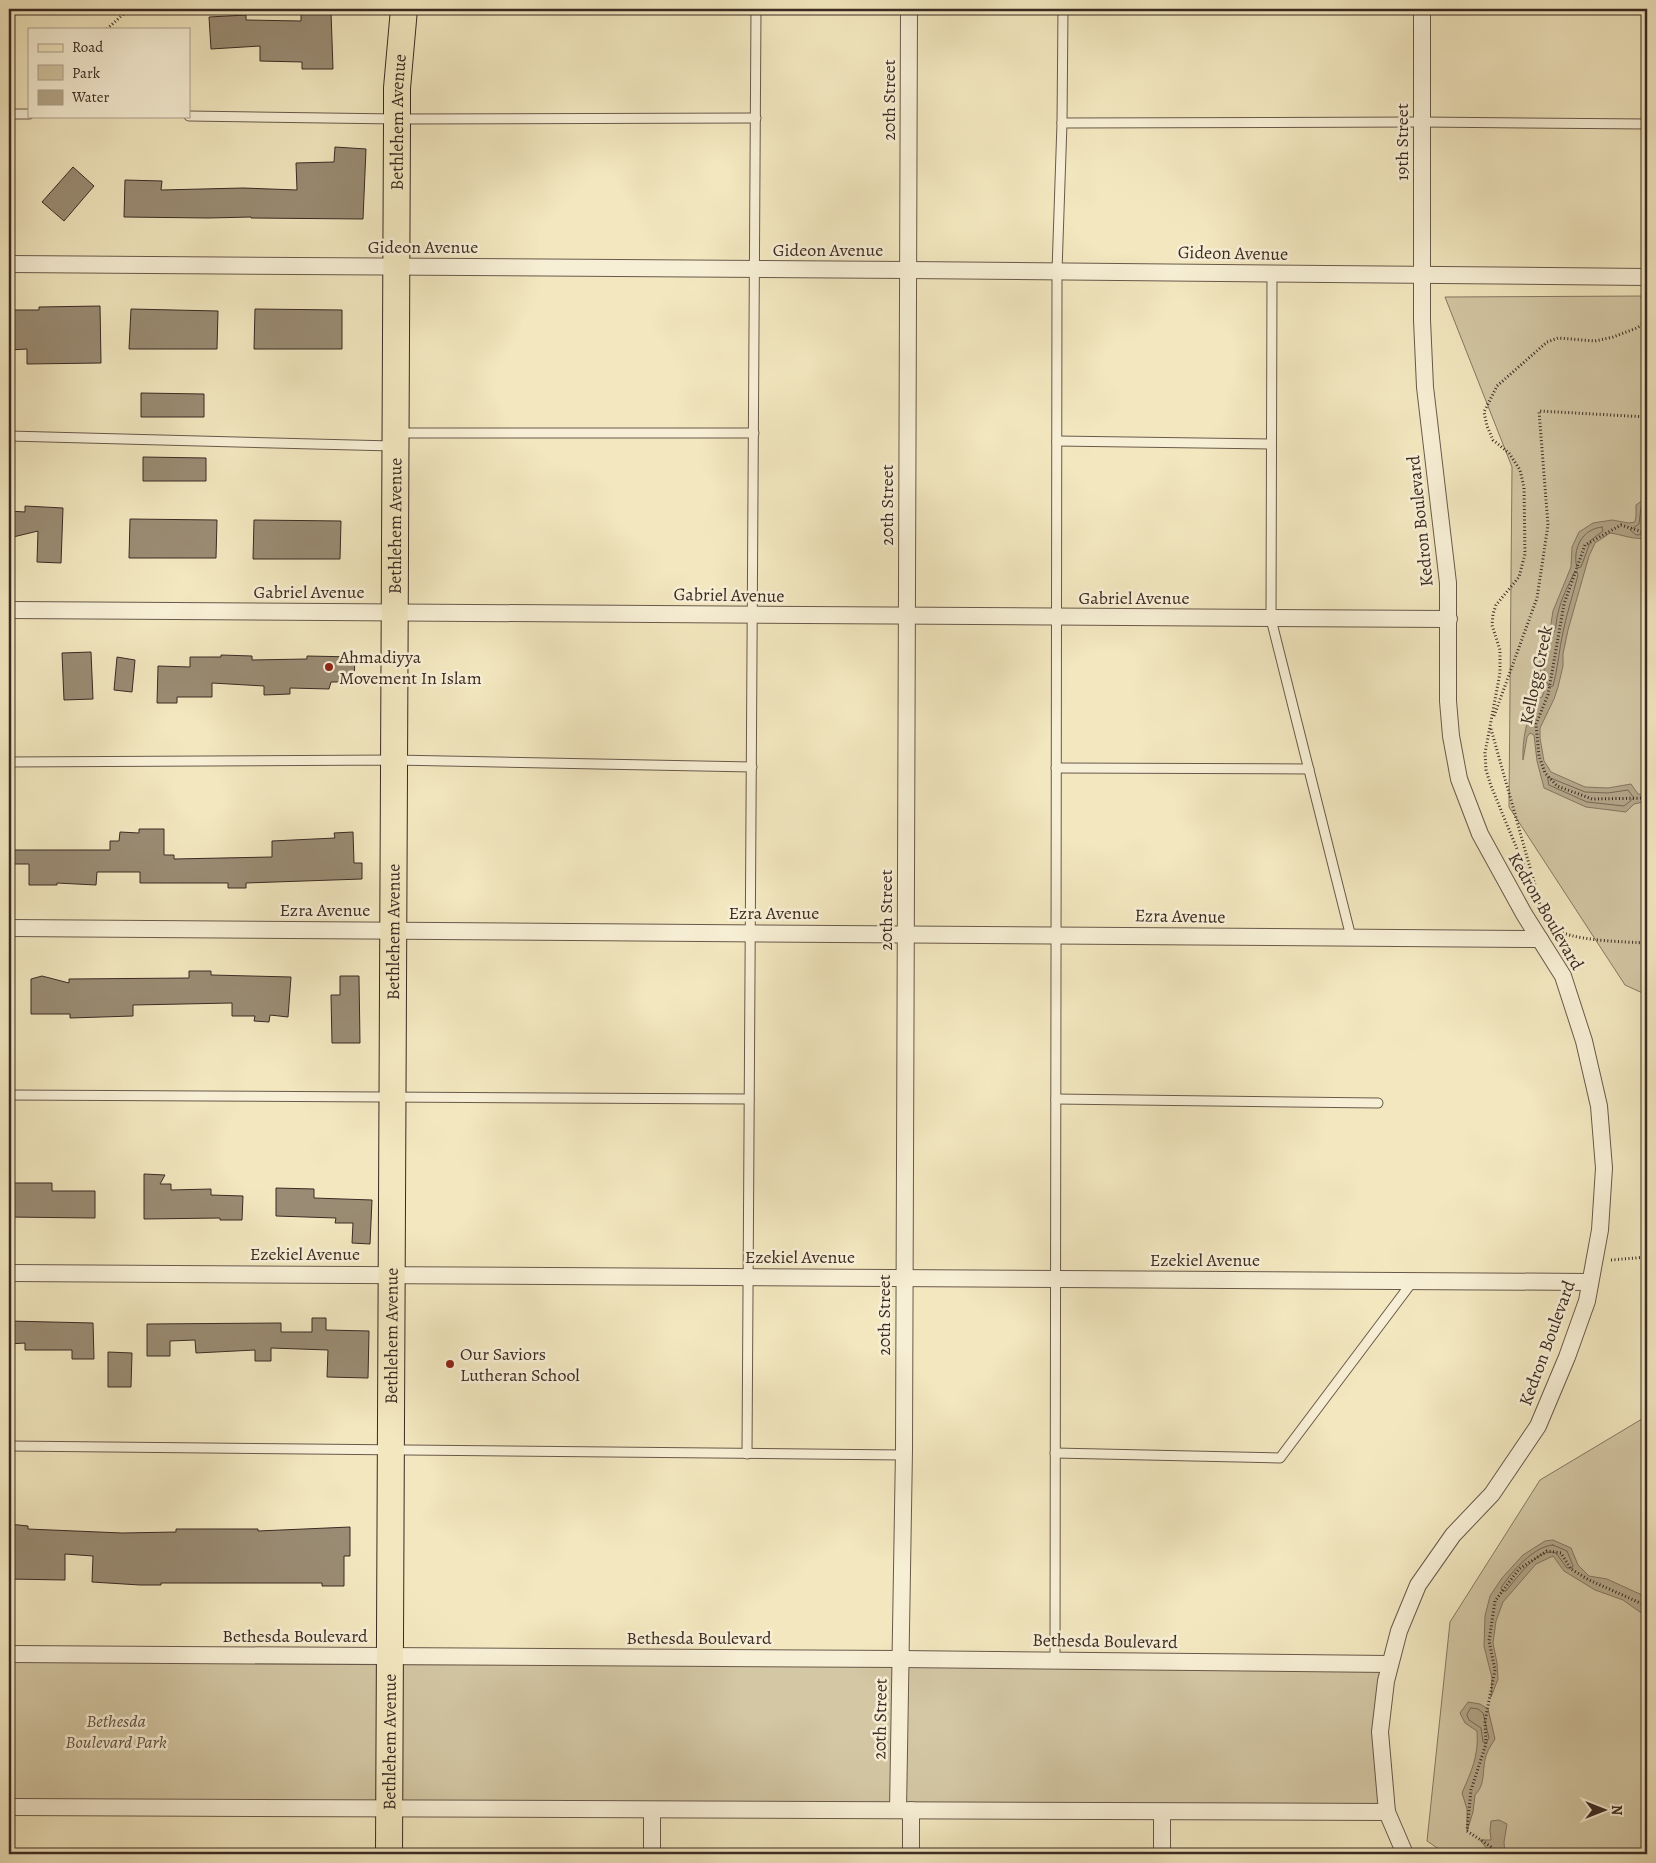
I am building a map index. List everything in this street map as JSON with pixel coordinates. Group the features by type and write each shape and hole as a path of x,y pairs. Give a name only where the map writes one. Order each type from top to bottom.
{"main road":[{"name":"Bethlehem Avenue","path":"389,1854 397,88 404,9"}],"street":[{"name":"20th Street","path":"909,9 906,934 900,1659 905,1810 911,1854"},
{"name":"19th Street","path":"1422,9 1422,276"},
{"name":"Gideon Avenue","path":"9,264 1057,271 1647,278"},
{"name":"Kedron Boulevard","path":"1387,1812 1380,1732 1386,1681 1399,1631 1418,1585 1453,1535 1492,1494 1538,1426 1567,1357 1587,1301 1600,1230 1604,1168 1599,1106 1584,1041 1563,976 1480,834 1459,779 1450,736 1448,701 1448,583 1425,387 1422,276"},
{"name":"Gabriel Avenue","path":"9,610 1448,620"},
{"name":"Ezra Avenue","path":"9,928 1540,939"},
{"name":"Ezekiel Avenue","path":"9,1272 1590,1282"},
{"name":"Bethesda Boulevard","path":"9,1654 1055,1660 1390,1664"},
{"path":"9,1807 1387,1812 1405,1854"},
{"path":"652,1810 652,1854"},
{"path":"1162,1812 1162,1854"}],"lane":[{"path":"747,1454 756,9"},
{"path":"1055,1660 1057,271 1062,123 1063,9"},
{"path":"9,114 28,114"},
{"path":"190,116 397,119 756,118"},
{"path":"1062,123 1422,122 1647,124"},
{"path":"1272,274 1271,619 1351,938"},
{"path":"9,436 396,439 754,434"},
{"path":"1057,441 1271,444"},
{"path":"9,762 394,760 752,767"},
{"path":"1056,768 1309,769"},
{"path":"9,1095 749,1099"},
{"path":"1056,1099 1378,1103"},
{"path":"1055,1453 1280,1458 1413,1281"},
{"path":"9,1446 903,1455"}],"path":[{"path":"108,28 129,9"},
{"path":"1647,321 1637,328 1613,337 1595,341 1558,338 1547,342 1497,386 1484,412 1493,440 1509,452 1520,470 1524,487 1525,554 1519,577 1496,605 1493,614 1492,625 1500,650 1500,673 1490,726 1485,753 1486,770 1543,912 1490,726 1537,598 1548,525 1539,411 1647,417"},
{"name":"Kellogg Creek","path":"1647,528 1644,532 1621,525 1585,545 1564,604 1548,695 1536,724 1539,756 1545,773 1557,786 1592,799 1647,798"},
{"path":"1552,924 1556,931 1571,937 1647,943"},
{"path":"1594,1261 1647,1257"},
{"path":"1498,1854 1490,1846 1467,1831 1471,1790 1486,1744 1485,1721 1495,1670 1489,1642 1495,1601 1519,1569 1547,1551 1561,1553 1572,1569 1589,1580 1616,1590 1647,1606"}],"green space":[{"path":"1647,296 1647,995 1625,985 1509,807 1512,467 1445,297"},
{"path":"1647,1416 1647,1854 1446,1854 1427,1841 1450,1622 1540,1480"},
{"name":"Bethesda Boulevard Park","path":"9,1654 1390,1664 1386,1681 1387,1812 9,1807"}],"water":[{"path":"1643,500 1647,500 1647,538 1633,538 1610,533 1595,543 1589,556 1568,630 1558,687 1540,728 1544,761 1551,772 1585,787 1608,788 1631,784 1638,794 1647,795 1647,801 1634,804 1626,812 1586,807 1544,788 1537,761 1534,735 1530,733 1527,737 1523,760 1523,752 1524,736 1530,714 1536,699 1542,697 1545,689 1541,684 1540,660 1543,644 1550,630 1553,611 1571,567 1572,547 1579,532 1593,523 1612,520 1629,523 1635,522 1636,505"},
{"path":"1553,1540 1571,1548 1578,1565 1589,1576 1607,1579 1642,1595 1647,1600 1647,1617 1623,1600 1595,1590 1564,1571 1553,1556 1536,1564 1503,1602 1496,1621 1493,1643 1498,1679 1491,1697 1492,1678 1484,1646 1485,1616 1490,1596 1502,1578 1523,1555 1545,1541"},
{"path":"1468,1702 1480,1704 1488,1709 1495,1739 1485,1759 1481,1785 1475,1795 1473,1812 1467,1831 1467,1809 1462,1793 1474,1763 1477,1748 1477,1731 1465,1723 1460,1713"},
{"path":"1499,1820 1507,1824 1504,1842 1505,1854 1491,1854 1480,1840 1491,1840 1491,1821"}],"building":[{"path":"331,12 333,69 302,69 302,62 260,61 260,46 211,49 209,17 246,15 246,20 301,21 301,13"},
{"path":"335,147 366,149 363,219 124,217 125,180 162,181 161,190 243,188 297,190 296,163 334,162"},
{"path":"73,167 94,186 64,221 42,202"},
{"path":"100,306 101,363 27,364 27,349 9,350 9,310 39,310 39,307"},
{"path":"131,309 218,311 217,349 129,349"},
{"path":"255,309 342,310 342,349 254,349"},
{"path":"141,393 204,394 204,417 141,417"},
{"path":"143,457 206,458 206,481 143,481"},
{"path":"25,506 63,508 61,563 37,562 38,531 9,538 9,511 25,512"},
{"path":"130,519 217,520 216,558 129,558"},
{"path":"254,520 341,521 340,559 253,559"},
{"path":"91,652 93,699 64,700 62,653"},
{"path":"221,655 252,656 252,660 307,659 307,656 355,657 354,682 331,682 329,689 290,688 290,694 264,695 264,686 212,683 212,697 177,697 177,703 157,703 158,666 190,667 190,657 221,657"},
{"path":"117,657 135,660 132,692 114,690"},
{"path":"139,829 164,829 164,855 174,855 174,859 272,857 272,841 335,838 334,833 353,832 354,863 362,863 362,879 246,883 246,888 228,888 228,883 140,883 140,872 97,872 96,885 57,883 57,885 29,885 29,864 9,864 9,850 110,850 110,841 119,841 120,832 139,833"},
{"path":"189,971 211,971 211,975 291,977 288,1017 270,1015 269,1022 254,1021 255,1016 232,1016 232,1003 133,1005 133,1016 70,1018 70,1014 31,1014 31,979 42,976 69,983 69,979 189,978"},
{"path":"340,976 359,976 360,1043 332,1043 331,995 340,995"},
{"path":"144,1174 165,1175 160,1184 171,1184 171,1190 211,1189 211,1195 243,1196 242,1220 220,1220 220,1218 144,1219"},
{"path":"9,1183 52,1183 52,1191 95,1191 95,1218 9,1217"},
{"path":"276,1188 314,1189 314,1198 372,1200 370,1244 352,1243 353,1223 335,1223 336,1218 276,1216"},
{"path":"312,1318 326,1318 326,1330 369,1331 368,1378 327,1377 328,1350 271,1348 271,1361 255,1361 255,1350 196,1353 195,1340 170,1341 170,1356 147,1356 147,1324 281,1323 281,1332 312,1332"},
{"path":"9,1321 93,1323 94,1359 72,1359 72,1350 25,1350 25,1343 9,1344"},
{"path":"108,1352 132,1353 131,1387 108,1387"},
{"path":"9,1524 28,1526 28,1529 122,1533 176,1532 176,1529 258,1529 258,1531 350,1527 350,1556 344,1556 344,1586 322,1586 322,1583 161,1583 161,1585 140,1585 92,1582 93,1556 65,1554 65,1580 9,1579"}],"place":[{"name":"Ahmadiyya Movement In Islam","path":"329,667"},
{"name":"Our Saviors Lutheran School","path":"450,1364"}]}
